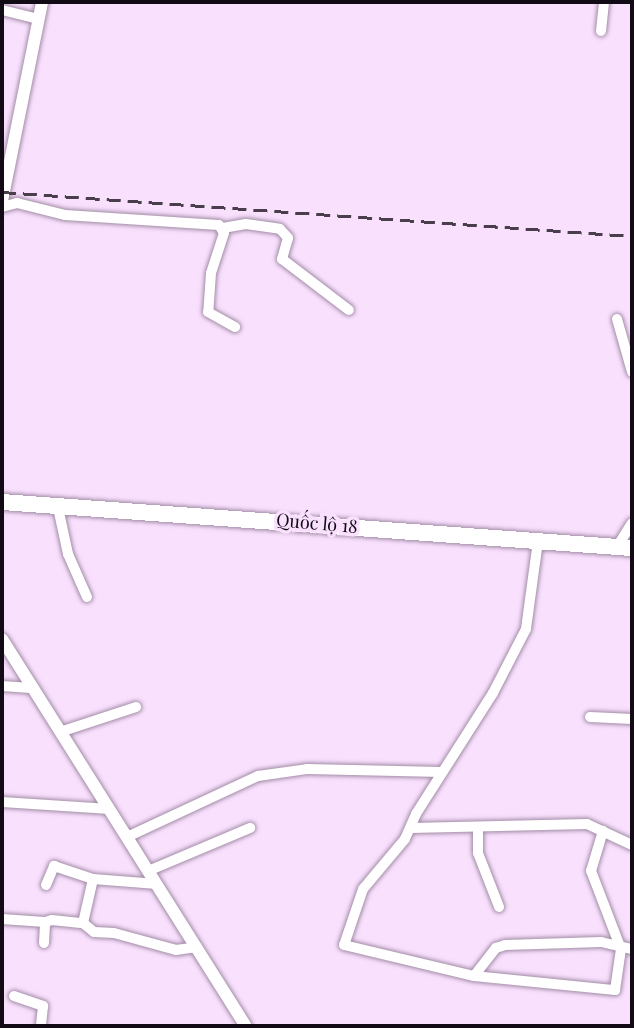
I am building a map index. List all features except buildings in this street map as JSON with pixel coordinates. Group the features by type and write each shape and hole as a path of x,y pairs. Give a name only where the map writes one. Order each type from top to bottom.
{"highway":[{"name":"Quốc lộ 18","path":"2,502 57,502 625,548"}],"street":[{"path":"2,201 42,2"},
{"path":"601,31 604,2"},
{"path":"2,10 39,19"},
{"path":"2,207 17,203 65,215 223,228 246,224 280,229 288,238 282,259 349,310"},
{"path":"223,228 208,312 235,327"},
{"path":"617,319 632,372"},
{"path":"57,502 68,554 87,597"},
{"path":"625,548 632,523"},
{"path":"538,541 526,629 493,693 442,772 411,828 363,889 344,944 474,976 613,991 619,987 620,946 591,871 603,831"},
{"path":"2,639 246,1026"},
{"path":"2,686 34,688"},
{"path":"63,732 136,707"},
{"path":"590,717 632,719"},
{"path":"127,837 258,776 307,769 442,772"},
{"path":"2,802 110,809"},
{"path":"411,828 587,824 632,845"},
{"path":"478,827 478,853 499,907"},
{"path":"148,871 250,828"},
{"path":"46,885 54,866 93,879 157,884"},
{"path":"83,923 93,879"},
{"path":"2,919 83,923 97,933 114,933 176,950 197,947"},
{"path":"44,943 45,922"},
{"path":"474,976 498,947 536,941 632,949"},
{"path":"14,996 43,1006 41,1026"}],"railway":[{"path":"2,192 632,236"}]}
